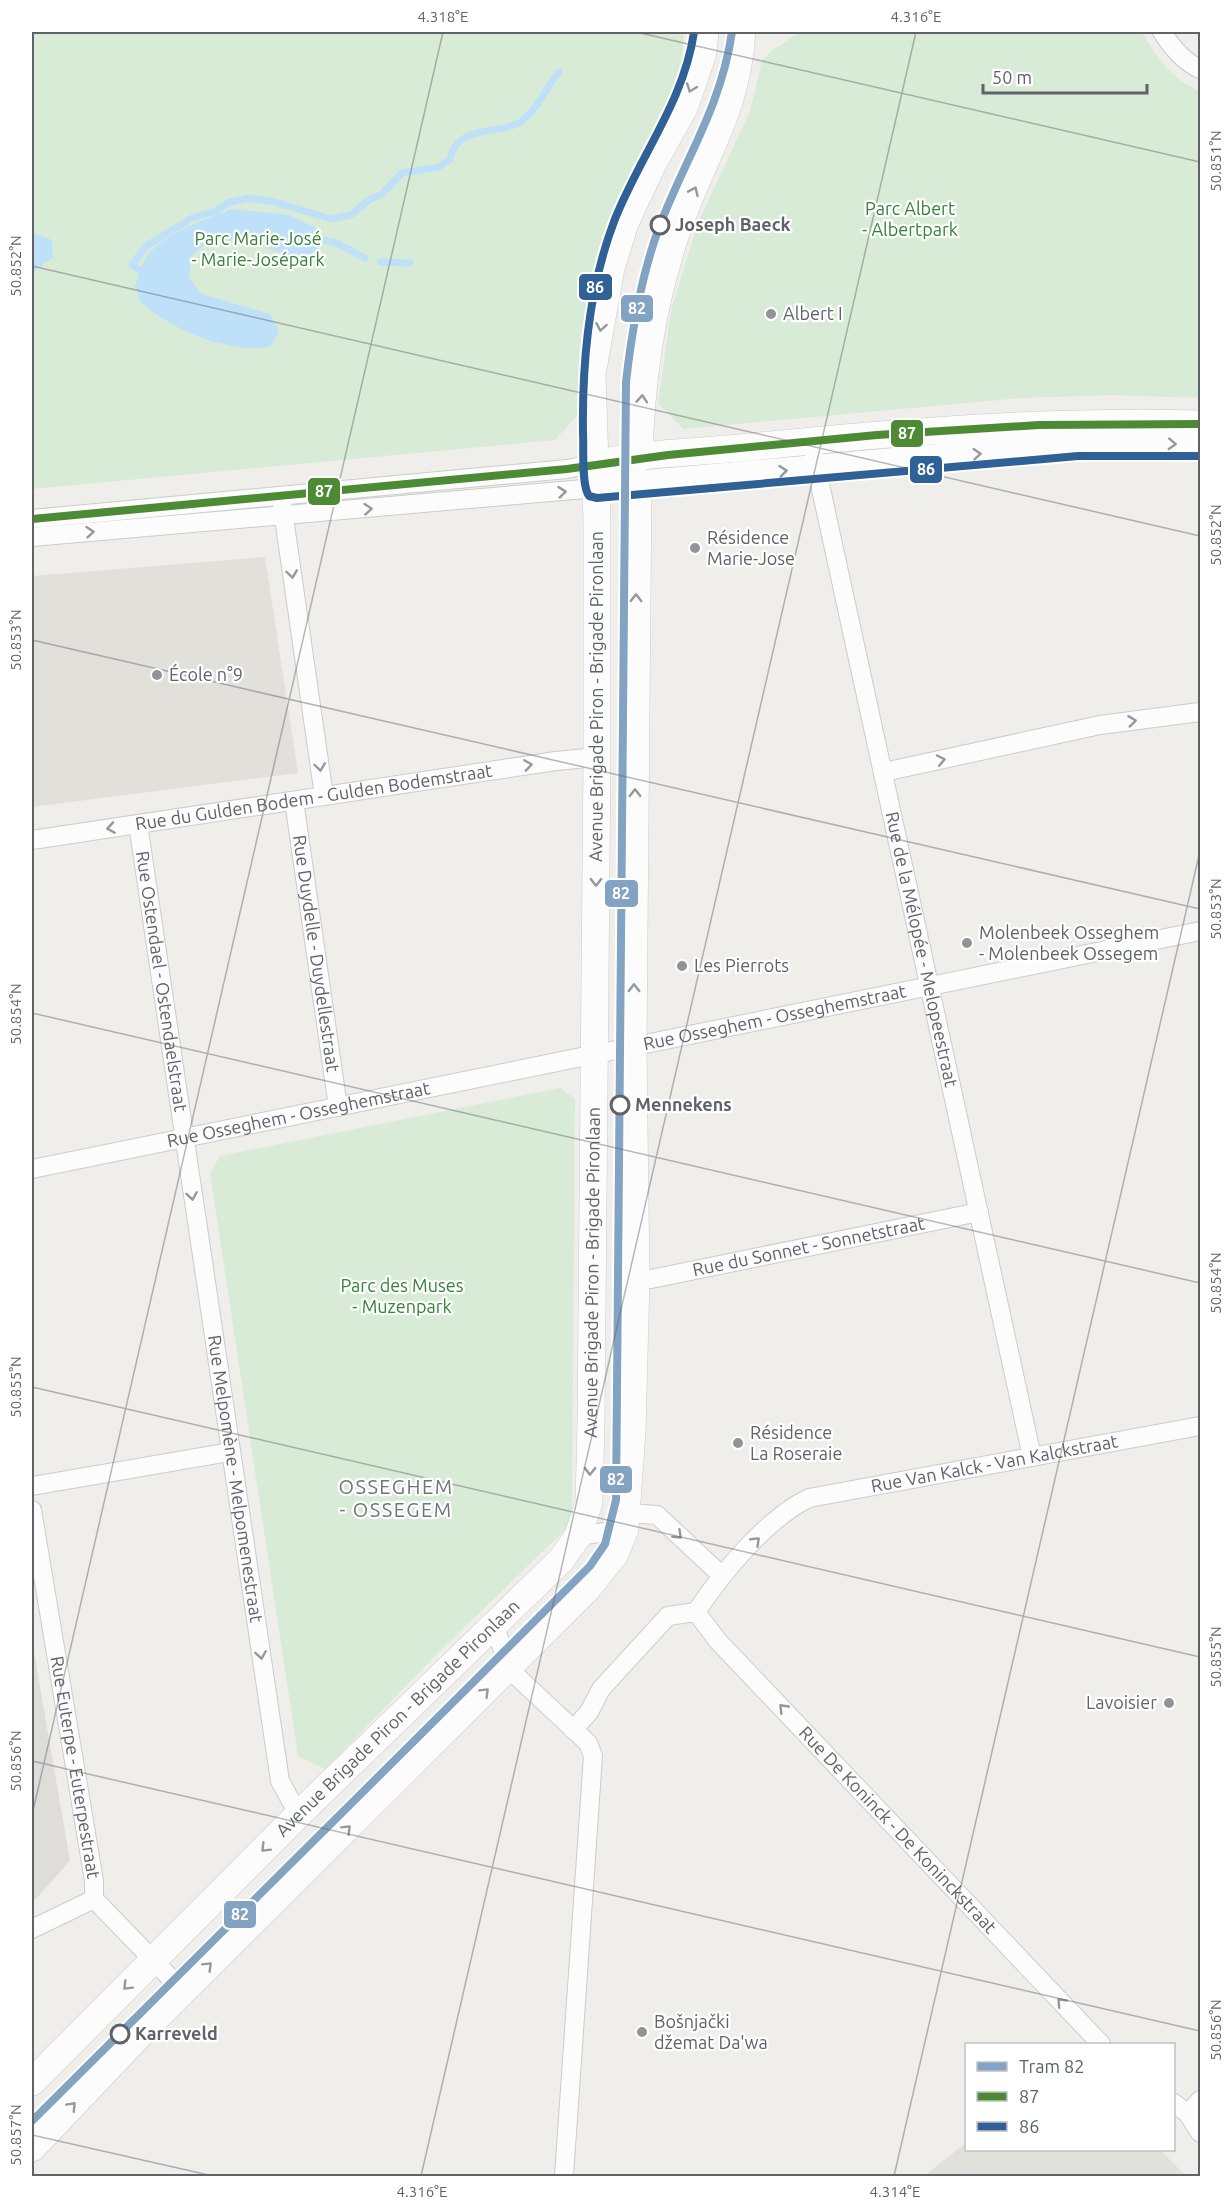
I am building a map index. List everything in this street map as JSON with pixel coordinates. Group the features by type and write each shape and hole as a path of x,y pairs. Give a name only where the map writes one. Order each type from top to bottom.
{"street":[{"name":"Avenue Brigade Piron - Brigade Pironlaan","path":"32,2082 301,1812 561,1560 578,1536 589,1502 597,758 592,374 611,268 625,223 653,163 684,108 703,53 705,32"},
{"path":"638,485 643,385 657,298 683,215 729,109 738,77 742,32"},
{"path":"1162,32 1177,51 1200,69"},
{"path":"32,537 284,516 595,476 639,458 812,441 1031,426 1200,424"},
{"name":"Rue de la Mélopée - Melopeestraat","path":"812,441 816,468 1032,1457"},
{"path":"32,519 567,469 638,485 1078,445 1200,446"},
{"name":"Avenue Brigade Piron - Brigade Pironlaan","path":"32,2148 183,1991 509,1668 586,1589 615,1554 627,1521 636,1280 633,1047 638,485"},
{"path":"282,495 324,796"},
{"path":"884,772 1101,725 1200,712"},
{"name":"Rue du Gulden Bodem - Gulden Bodemstraat","path":"32,840 576,758 597,758"},
{"name":"Rue Duydelle - Duydellestraat","path":"294,801 338,1107"},
{"name":"Rue Ostendael - Ostendaelstraat","path":"138,824 184,1138"},
{"name":"Rue Osseghem - Osseghemstraat","path":"32,1169 931,988 1200,931"},
{"name":"Rue Melpomène - Melpomenestraat","path":"184,1138 280,1782 292,1803 301,1812"},
{"name":"Rue du Sonnet - Sonnetstraat","path":"636,1280 651,1279 979,1212"},
{"name":"Rue Van Kalck - Van Kalckstraat","path":"721,1575 791,1506 809,1498 1200,1426"},
{"path":"32,1486 230,1452"},
{"name":"Rue Euterpe - Euterpestraat","path":"32,1510 94,1881 94,1899 183,1991"},
{"path":"573,1730 589,1712 601,1689 668,1616 696,1612 721,1575 657,1515 627,1521 578,1536"},
{"name":"Rue De Koninck - De Koninckstraat","path":"696,1612 718,1641 1100,2043"},
{"path":"494,1623 509,1668 588,1743 593,1756 564,2176"},
{"path":"32,1929 94,1899"},
{"path":"1188,2114 1200,2100"},
{"path":"1175,2104 1188,2114 1200,2133"}],"shaded area":[{"name":"École n°9","path":"265,557 298,773 32,807 32,576"},
{"path":"32,1640 70,1861 32,1903"},
{"path":"965,2144 965,2151 1161,2151 1186,2176 924,2176"}],"green space":[{"name":"Parc Marie-José - Marie-Josépark","path":"32,32 684,32 682,63 667,108 633,171 599,274 585,346 578,415 555,440 32,489"},
{"name":"Parc Albert - Albertpark","path":"800,32 1141,32 1172,73 1200,91 1200,398 1113,395 1021,398 683,429 658,403 671,311 698,223 750,111 762,61 771,51"},
{"name":"Parc des Muses - Muzenpark","path":"560,1088 575,1099 572,1517 566,1529 443,1648 325,1769 298,1756 210,1173 220,1156"}],"water":[{"path":"232,209 289,215 318,229 318,250 300,260 254,245 228,240 207,244 191,256 189,278 202,294 270,314 279,331 271,346 256,348 221,344 185,331 154,313 142,303 135,286 144,261 166,239 187,227"},
{"path":"32,232 52,240 53,257 32,273"}],"waterway":[{"path":"141,271 132,265 146,246 192,218 216,211 228,203 248,198 275,202 331,219 351,215 370,199 381,195 402,173 439,167 450,159 455,147 462,140 471,135 504,128 523,120 534,110 559,72"},
{"path":"318,239 337,243 365,258"},
{"path":"381,262 410,263"}],"tram line":[{"name":"82","path":"32,2121 590,1566 605,1544 616,1500 626,382 638,302 653,244 720,84 732,32"}],"transit line":[{"name":"86","path":"694,32 681,81 615,219 593,297 586,352 583,406 583,466 586,491 589,496 597,498 1078,456 1200,456"},
{"name":"87","path":"32,519 567,469 668,455 877,435 1039,425 1200,424"}],"place":[{"name":"Joseph Baeck","path":"660,225"},
{"name":"Albert I","path":"771,314"},
{"name":"Résidence Marie-Jose","path":"695,548"},
{"name":"École n°9","path":"157,675"},
{"name":"Molenbeek Osseghem - Molenbeek Ossegem","path":"967,943"},
{"name":"Les Pierrots","path":"682,966"},
{"name":"Mennekens","path":"620,1105"},
{"name":"Résidence La Roseraie","path":"738,1443"},
{"name":"Lavoisier","path":"1169,1703"},
{"name":"Bošnjački džemat Da'wa","path":"642,2032"},
{"name":"Karreveld","path":"120,2034"}],"district":[{"name":"OSSEGHEM - OSSEGEM","path":"396,1498"}]}
